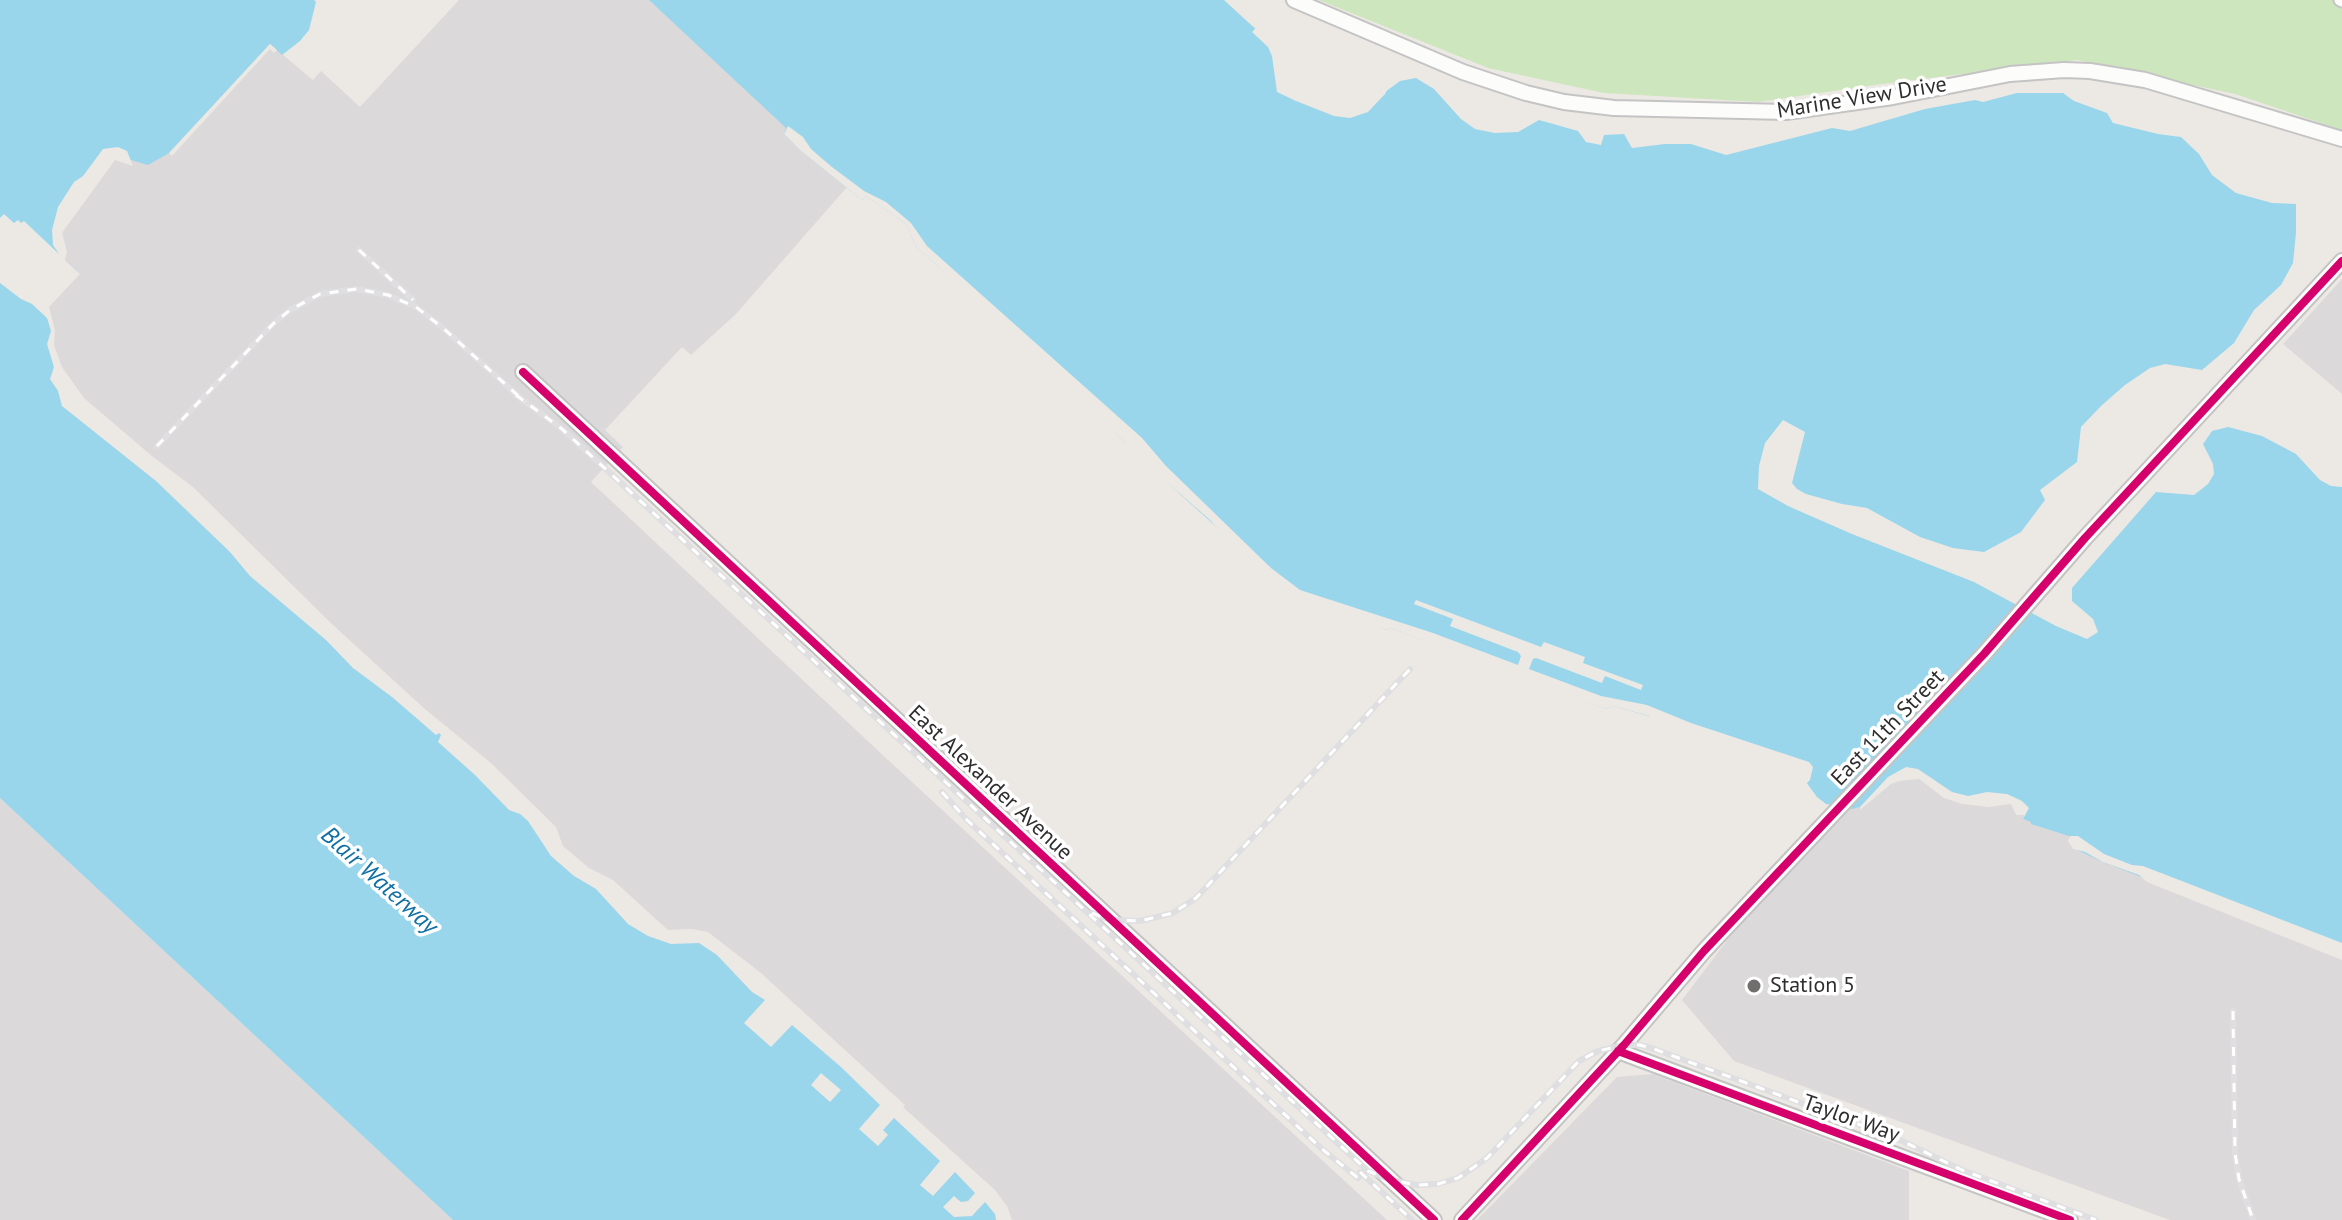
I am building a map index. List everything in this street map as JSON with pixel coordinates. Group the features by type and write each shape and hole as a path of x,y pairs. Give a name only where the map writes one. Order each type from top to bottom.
{"street":[{"name":"Marine View Drive","path":"1294,0 1463,72 1564,102 1614,108 1786,112 1893,97 2010,74 2090,71 2145,80 2342,139"},
{"name":"East 11th Street","path":"1462,1220 1618,1051 1704,951 1984,654 2085,538 2342,261"},
{"name":"East Alexander Avenue","path":"523,372 1434,1220"},
{"name":"Taylor Way","path":"1618,1051 2070,1220"}],"shaded area":[{"path":"459,0 686,0 804,109 800,150 847,187 736,314 691,355 682,347 605,430 623,447 591,482 1387,1220 1009,1220 667,934 586,872 454,739 81,401 58,369 44,306 65,260 57,232 102,169 270,44 313,80 321,71 360,107"},
{"path":"2342,279 2342,394 2283,344"},
{"path":"1899,779 1922,779 1961,801 2012,804 2024,814 2024,819 2070,836 2077,850 2342,956 2342,1220 2170,1220 1734,1061 1682,1000 1728,939 1846,808"},
{"path":"0,798 453,1220 0,1220"},
{"path":"1653,1074 1909,1171 1909,1220 1477,1220 1617,1077"}],"green space":[{"path":"1319,0 2342,0 2342,130 2235,94 2077,60 1758,102 1604,93 1488,68"}],"water":[{"name":"Blair Waterway","path":"0,0 316,2 309,30 300,41 282,55 270,44 169,153 148,165 114,155 57,232 65,260 77,271 44,306 58,369 81,401 193,492 559,848 667,933 702,932 1009,1220 453,1220 0,798"},
{"path":"649,0 1224,0 1273,45 1289,94 1343,113 1359,111 1400,81 1416,78 1434,89 1461,119 1475,129 1495,133 1518,132 1539,120 1578,131 1586,142 1601,145 1604,135 1624,134 1632,148 1691,144 1726,155 1832,128 1850,131 1925,109 1975,100 1983,102 2017,93 2063,93 2074,101 2107,113 2113,123 2181,137 2199,154 2212,175 2236,193 2272,203 2296,204 2293,263 2281,285 2254,310 2234,343 2202,370 2165,364 2150,368 2101,406 2081,427 2077,462 2040,490 2045,500 2021,532 1984,552 1953,548 1920,537 1867,508 1806,494 1792,483 1805,432 1783,420 1765,443 1759,466 1758,489 1852,534 1974,582 2087,639 2098,632 2093,619 2072,601 2072,588 2156,492 2194,495 2208,484 2214,474 2213,464 2203,444 2212,431 2228,427 2262,436 2296,454 2320,480 2342,487 2342,956 2103,862 2077,850 2069,836 2031,824 2023,819 2024,815 2016,815 2012,804 1961,801 1922,779 1899,779 1885,785 1860,807 1852,809 1826,804 1798,771 1655,718 1614,706 1606,709 1391,628 1387,630 1279,583 916,247 906,224 866,196 862,200 800,150 784,134 786,128"}],"pier":[{"path":"1257,27 1276,44 1284,63 1285,82 1291,91 1343,109 1358,107 1391,83 1368,112 1350,118 1334,116 1296,101 1277,92 1272,56 1268,47 1252,32"},
{"path":"270,44 277,50 274,53 270,49 172,156 169,153"},
{"path":"788,126 832,167 864,191 886,202 911,223 927,246 1142,438 1166,466 1271,568 1300,590 1433,633 1518,665 1521,656 1518,652 1450,626 1453,619 1414,604 1416,600 1541,647 1544,642 1585,657 1583,663 1643,685 1641,690 1605,676 1602,683 1536,658 1529,669 1601,696 1647,705 1809,762 1813,767 1810,780 1806,784 1801,776 1682,734 1649,716 1614,706 1606,709 1525,680 1523,682 1513,678 1513,675 1391,628 1388,630 1283,596 1210,520 1006,335 916,247 906,224 866,196 862,200 800,150 784,134"},
{"path":"118,147 127,151 133,166 115,160 62,233 67,251 65,260 80,274 49,307 55,330 54,345 62,367 84,398 193,487 333,625 425,709 491,763 556,827 563,846 589,868 613,880 668,930 708,932 761,973 995,1190 1007,1206 1012,1220 996,1220 985,1202 972,1216 954,1217 943,1207 954,1196 961,1202 968,1201 975,1193 955,1172 933,1196 920,1185 940,1161 894,1118 883,1130 888,1135 878,1146 859,1129 880,1105 841,1067 792,1025 771,1047 744,1023 765,1000 752,992 717,955 699,943 671,944 648,936 628,924 596,889 574,876 551,856 528,821 509,810 438,742 439,733 436,735 353,668 326,640 250,576 230,552 156,481 62,406 58,391 50,379 54,367 47,344 51,331 47,318 0,283 0,218 4,214 14,223 24,221 59,254 53,245 52,230 58,207 74,182 83,176 103,149"},
{"path":"1906,767 1918,769 1952,792 1968,796 1987,792 2007,794 2029,808 2023,819 2024,815 2016,815 2011,804 1989,807 1962,804 1944,798 1919,779 1891,784 1860,810 1888,777"},
{"path":"2070,836 2078,836 2104,854 2143,866 2342,943 2342,960 2073,849 2068,841"},
{"path":"821,1073 841,1090 830,1102 811,1085"}],"railway":[{"path":"359,250 413,300"},
{"path":"157,446 290,310 320,294 357,289 388,295 416,307 525,402"},
{"path":"516,395 562,429 1368,1171 1417,1185 1438,1184 1458,1178 1487,1158 1579,1061 1598,1051 1640,1045 1896,1138 1962,1170 2096,1220"},
{"path":"1092,913 1110,920 1140,921 1173,913 1196,898 1410,669"},
{"path":"942,792 967,820 1322,1149 1358,1178"},
{"path":"2233,1011 2235,1153 2239,1179 2253,1220"},
{"path":"1360,1172 1412,1220"}],"cycle path":[{"path":"1462,1220 1624,1045 1704,951 1984,654 2085,538 2342,261"},
{"path":"523,372 1434,1220"},
{"path":"1618,1051 2070,1220"}],"place":[{"name":"Station 5","path":"1754,986"}]}
